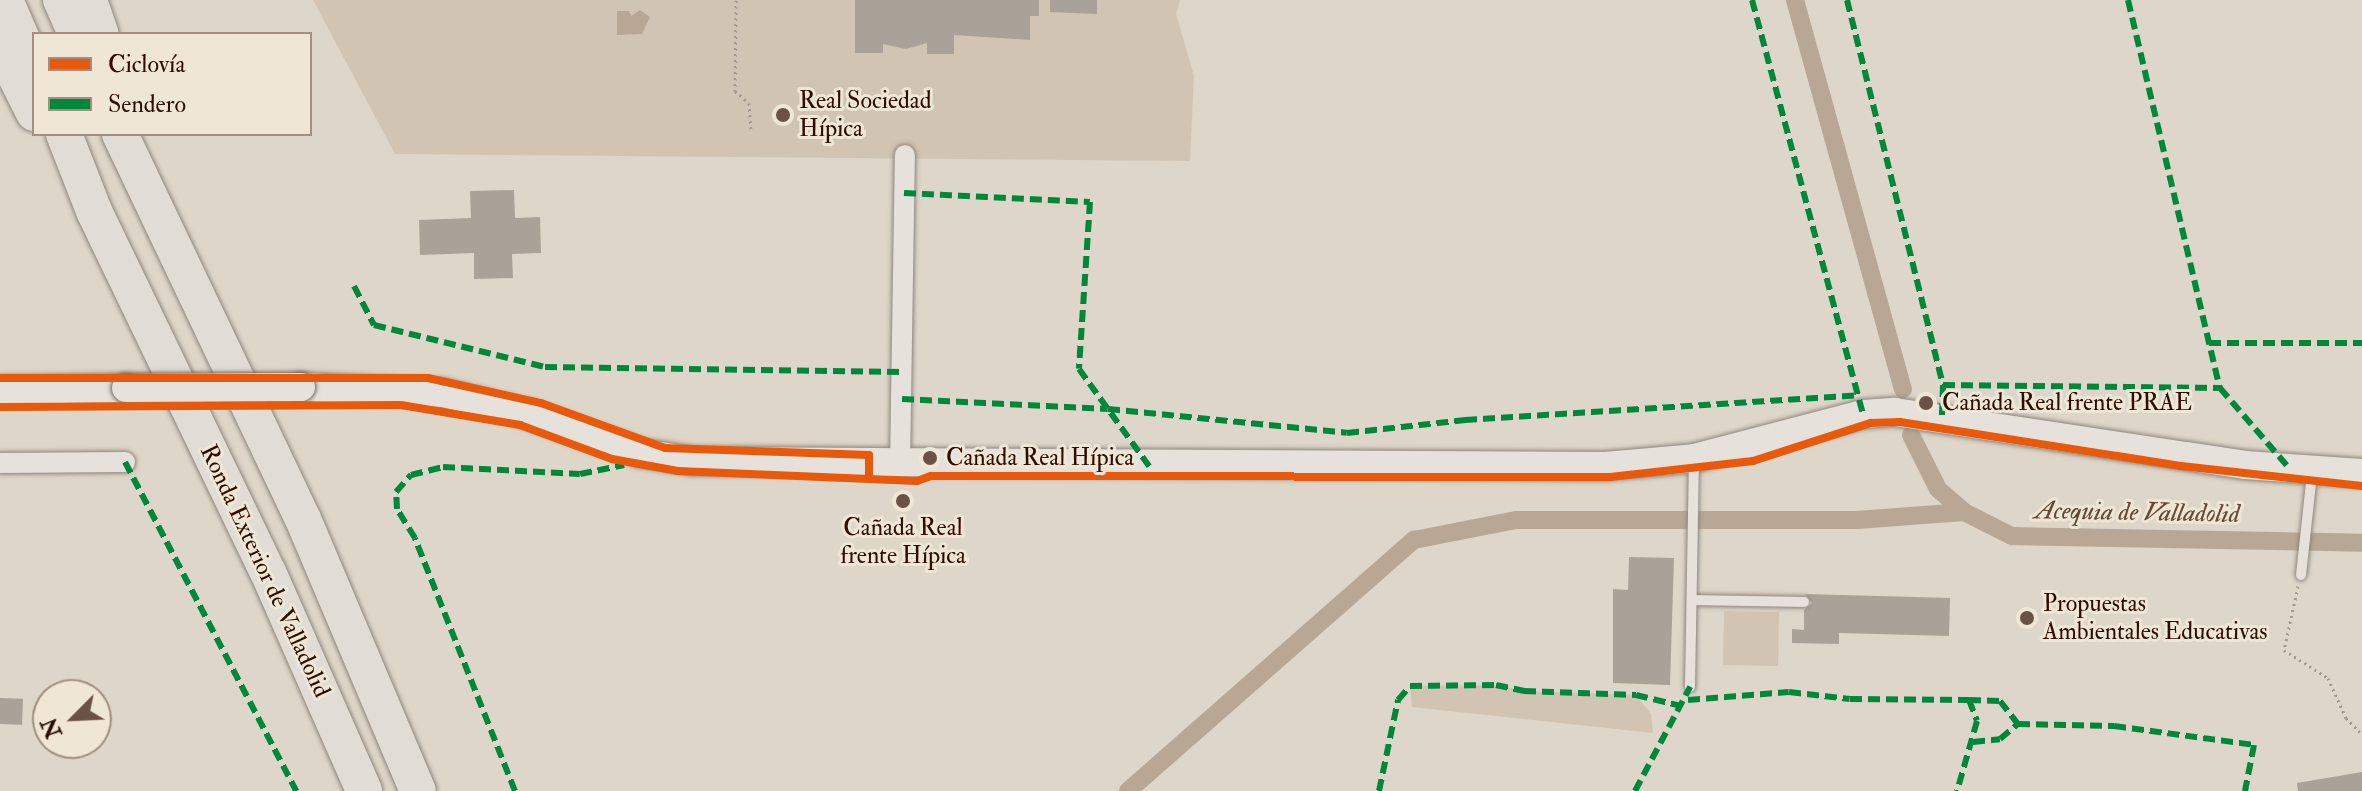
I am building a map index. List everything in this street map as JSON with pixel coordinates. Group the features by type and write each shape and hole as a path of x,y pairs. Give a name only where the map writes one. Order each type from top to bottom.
{"highway":[{"path":"5,0 32,62"},
{"path":"61,0 75,32"},
{"path":"89,0 100,32"},
{"path":"0,45 32,109"},
{"path":"46,136 62,169 94,211"},
{"name":"Ronda Exterior de Valladolid","path":"65,136 94,211 268,572 364,791"},
{"path":"121,136 309,533 418,791"},
{"path":"142,136 187,270"}],"street":[{"path":"900,465 905,155"},
{"path":"0,390 301,387 443,393 527,414 640,453 694,461 1477,468 1694,458 1863,414 1895,412 2312,472 2362,473"},
{"path":"0,463 125,462"}],"lane":[{"path":"1690,687 1694,458"},
{"path":"2301,575 2312,472"},
{"path":"1693,600 1804,602"}],"path":[{"path":"736,0 735,91 749,103 751,129"},
{"path":"2301,575 2284,650 2328,678 2346,718 2362,734"}],"shaded area":[{"name":"Real Sociedad Hípica","path":"313,0 1180,0 1176,14 1194,76 1190,161 395,154"},
{"path":"640,10 650,17 642,34 617,35 617,11 629,11 631,16"},
{"path":"1724,611 1779,612 1778,666 1723,665"},
{"path":"1496,685 1524,691 1636,695 1651,714 1653,733 1412,707 1410,686"}],"building":[{"path":"855,0 1039,0 1039,16 1030,16 1030,40 954,35 954,54 927,54 927,43 906,49 883,44 883,53 855,53"},
{"path":"1050,0 1097,0 1097,14 1050,12"},
{"path":"514,190 515,218 540,217 541,253 512,254 513,278 474,279 474,253 420,255 419,220 471,218 470,191"},
{"path":"1629,557 1674,558 1670,685 1613,683 1613,589 1628,590"},
{"path":"1805,594 1950,598 1949,636 1839,633 1839,644 1792,643 1792,629 1804,630 1804,610 1812,603"},
{"path":"0,698 23,699 22,725 0,724"},
{"path":"2362,772 2362,791 2298,791 2297,783"}],"waterway":[{"name":"Acequia de Valladolid","path":"1795,0 1903,389"},
{"name":"Acequia de Valladolid","path":"1911,435 1938,489 1964,512 2012,536 2362,543"},
{"path":"1128,791 1414,540 1516,520 1857,520 1964,512"}],"marked path":[{"path":"1752,0 1863,414"},
{"path":"1847,0 1943,385 1942,418"},
{"path":"2128,0 2220,388"},
{"path":"904,193 1090,202 1079,369 1149,466"},
{"path":"354,286 374,325 545,367 902,372"},
{"path":"2209,343 2362,343"},
{"path":"1943,385 2220,388 2290,469"},
{"path":"902,399 1108,409 1347,433 1465,420 1859,395"},
{"path":"125,462 296,791"},
{"path":"515,791 415,538 397,509 396,492 411,475 443,467 580,474 624,465"},
{"path":"1379,791 1398,700 1410,686 1496,685 1524,691 1636,695 1681,706"},
{"path":"1635,791 1690,687"},
{"path":"1688,700 1789,692 1850,699 1969,700 1977,721 1957,791"},
{"path":"1969,700 2000,701 2018,724 2114,726 2254,745 2245,791"},
{"path":"1973,742 2000,739 2018,724"}],"cycle path":[{"path":"0,378 428,378 541,403 665,448 869,455 869,476"},
{"path":"0,407 401,405 520,425 612,459 678,471 917,481 931,476 1610,477 1753,461 1871,423 1900,422 2181,466 2362,486"}],"place":[{"name":"Real Sociedad Hípica","path":"783,115"},
{"name":"Cañada Real frente PRAE","path":"1926,403"},
{"name":"Cañada Real Hípica","path":"930,458"},
{"name":"Cañada Real frente Hípica","path":"903,501"},
{"name":"Propuestas Ambientales Educativas","path":"2027,618"}]}
